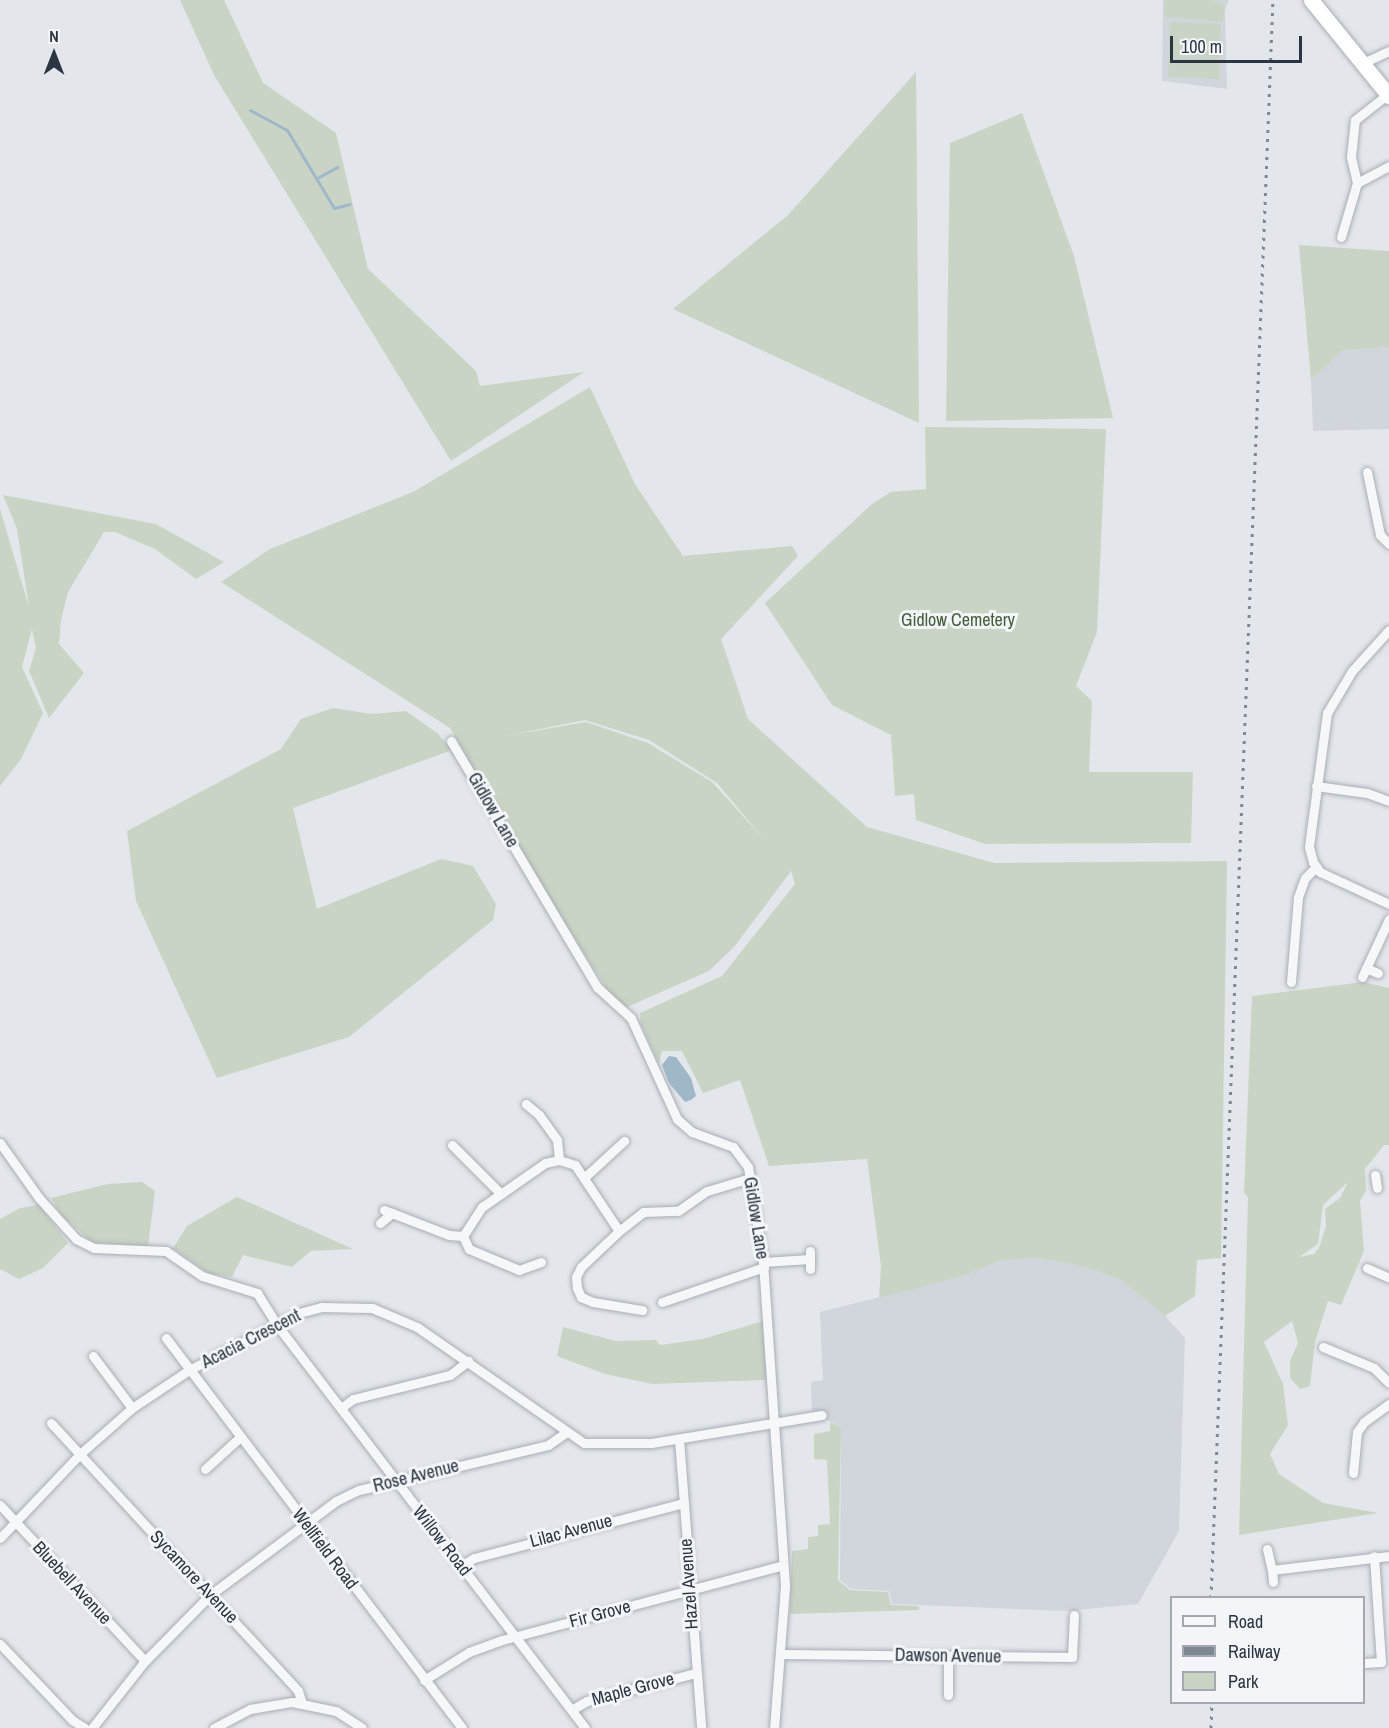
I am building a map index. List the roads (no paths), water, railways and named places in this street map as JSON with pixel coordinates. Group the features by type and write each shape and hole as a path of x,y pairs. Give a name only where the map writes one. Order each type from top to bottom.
{"highway":[{"path":"1311,0 1388,95"}],"street":[{"path":"1363,63 1389,51"},
{"path":"1341,237 1357,183 1351,157 1355,120 1388,95"},
{"path":"1357,183 1389,166"},
{"path":"1367,472 1380,535 1389,544"},
{"path":"1389,630 1352,671 1331,702 1321,736 1309,847 1316,867 1331,879 1389,904"},
{"name":"Gidlow Lane","path":"451,741 597,987 631,1018 677,1119 692,1132 739,1152 750,1178 764,1264 783,1565 783,1654 774,1728"},
{"path":"1316,786 1367,793 1389,801"},
{"path":"1291,982 1298,897 1305,878 1316,867"},
{"path":"1378,973 1364,972 1389,919"},
{"path":"526,1104 539,1115 557,1140 560,1160"},
{"path":"586,1176 624,1141"},
{"name":"Willow Road","path":"0,1143 39,1198 76,1239 94,1248 165,1251 202,1276 250,1288 263,1301 277,1325 514,1637 573,1709 585,1728"},
{"path":"452,1145 501,1194"},
{"path":"463,1236 472,1218 501,1194 544,1163 560,1160 575,1165 586,1176 596,1202 619,1231"},
{"path":"642,1310 593,1302 581,1297 576,1277 581,1268 619,1231 643,1212 678,1211 707,1191 750,1178"},
{"path":"380,1223 388,1211 448,1235 463,1236"},
{"path":"463,1236 469,1249 519,1270 541,1262"},
{"path":"662,1302 764,1264 810,1260"},
{"path":"1367,1268 1389,1278"},
{"path":"1374,1283 1378,1273"},
{"name":"Acacia Crescent","path":"0,1538 80,1454 132,1408 189,1370 277,1325 321,1307 372,1308 417,1327 468,1361 564,1433"},
{"name":"Wellfield Road","path":"165,1338 462,1728"},
{"path":"1323,1347 1336,1358 1374,1368 1389,1383"},
{"path":"93,1356 132,1408"},
{"path":"340,1408 353,1399 450,1375 468,1361"},
{"path":"1353,1473 1349,1462 1357,1432 1364,1422 1389,1404"},
{"path":"564,1433 596,1444 679,1439 822,1415"},
{"name":"Sycamore Avenue","path":"51,1423 298,1690 302,1703"},
{"name":"Rose Avenue","path":"92,1728 145,1661 210,1595 305,1522 359,1490 548,1445 564,1433"},
{"path":"205,1469 240,1437"},
{"name":"Hazel Avenue","path":"679,1439 695,1673 701,1728"},
{"name":"Lilac Avenue","path":"461,1566 474,1557 684,1503"},
{"name":"Bluebell Avenue","path":"0,1505 145,1661"},
{"path":"1268,1549 1272,1582"},
{"path":"1365,1663 1381,1662 1374,1556"},
{"path":"1272,1570 1389,1556"},
{"name":"Fir Grove","path":"424,1680 469,1653 514,1637 783,1565"},
{"name":"Dawson Avenue","path":"783,1654 1072,1657 1074,1615"},
{"path":"0,1644 72,1720 85,1728"},
{"path":"948,1657 948,1695"},
{"name":"Maple Grove","path":"573,1709 587,1701 695,1673"},
{"path":"214,1728 250,1708 302,1703 336,1711 362,1728"}],"water":[{"path":"669,1056 676,1057 691,1078 696,1096 691,1100 685,1102 669,1083 662,1065"}],"waterway":[{"path":"250,110 287,130 334,208 350,204"},
{"path":"319,177 337,167"}],"railway":[{"path":"1211,1596 1273,0"},
{"path":"1211,1728 1212,1704"}],"park label":[{"name":"Gidlow Cemetery","path":"958,620"}]}
